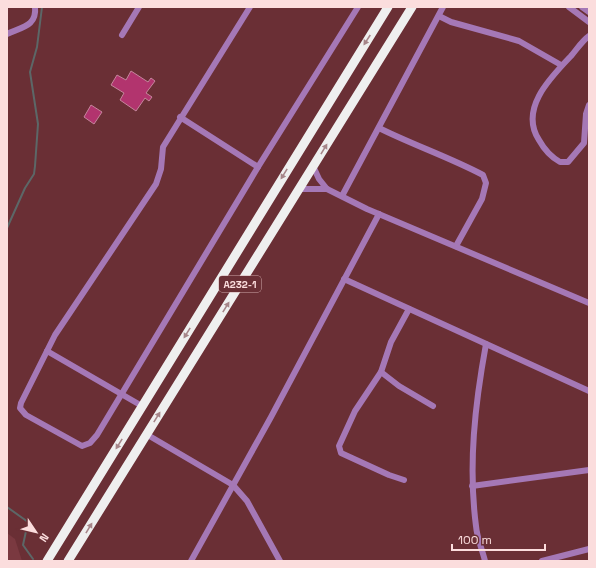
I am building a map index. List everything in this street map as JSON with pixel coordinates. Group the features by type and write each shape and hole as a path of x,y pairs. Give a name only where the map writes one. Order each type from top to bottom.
{"highway":[{"name":"A232-1","path":"47,561 388,7"},
{"name":"A232-1","path":"68,561 412,7"}],"street":[{"path":"7,34 34,21 36,17 35,7"},
{"path":"122,35 139,7"},
{"path":"250,7 180,117 163,147 162,169 156,184 55,335 21,403 20,408 26,415 82,446 90,443 97,434 258,167 358,7"},
{"path":"342,196 443,7"},
{"path":"569,7 589,22"},
{"path":"582,7 589,12"},
{"path":"439,16 451,22 519,41 561,65"},
{"path":"589,36 561,65 539,96 532,114 534,130 543,148 560,162 568,162 586,145 586,114 589,105"},
{"path":"180,117 258,167"},
{"path":"378,128 483,175 486,183 482,199 456,246"},
{"path":"313,166 319,179 327,189"},
{"path":"299,189 327,189 379,214 589,303"},
{"path":"191,561 379,214"},
{"path":"344,279 589,390"},
{"path":"404,480 356,460 339,450 341,439 355,411 381,372 391,342 409,309"},
{"path":"485,561 476,527 471,459 486,344"},
{"path":"47,351 142,406"},
{"path":"381,372 399,386 433,406"},
{"path":"146,434 233,485 247,501 280,561"},
{"path":"472,486 589,470"},
{"path":"542,561 553,560 589,549"}],"shaded area":[{"path":"7,533 15,539 22,561 7,561"}],"building":[{"path":"131,71 148,82 151,78 155,81 146,93 152,97 149,101 145,98 136,111 120,100 124,93 111,85 117,75 126,80"},
{"path":"91,105 102,112 94,124 84,117"}],"waterway":[{"path":"7,228 25,188 34,174 38,124 30,72 37,47 42,7"},
{"path":"7,507 28,522 23,545 33,559"}]}
